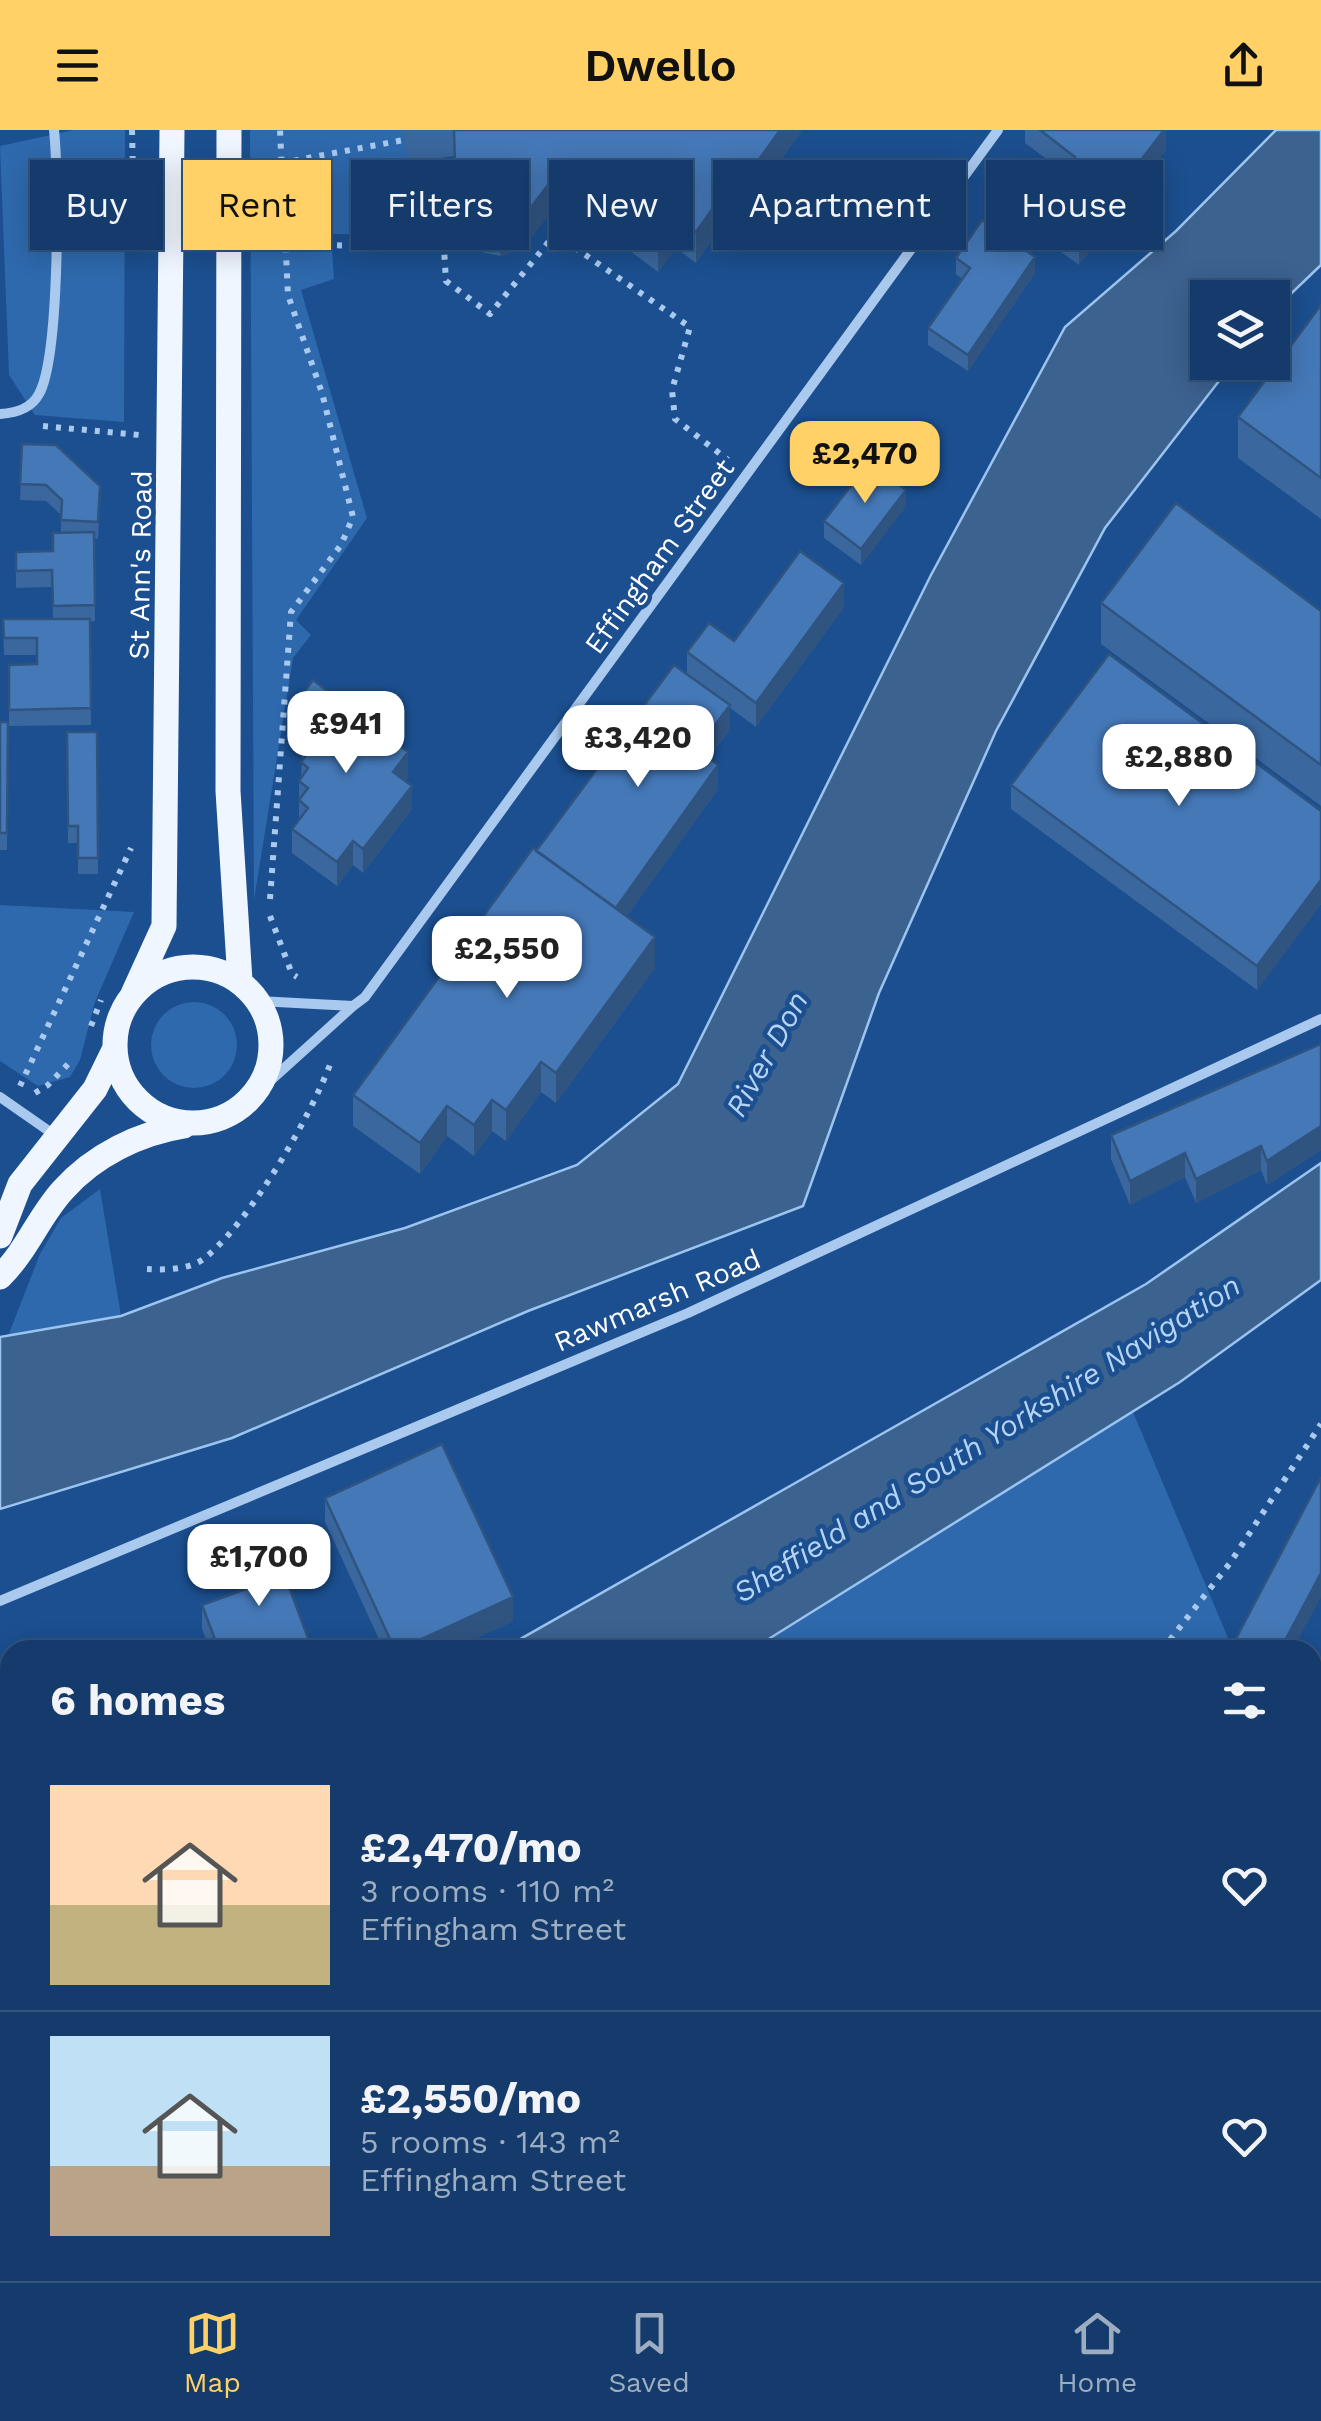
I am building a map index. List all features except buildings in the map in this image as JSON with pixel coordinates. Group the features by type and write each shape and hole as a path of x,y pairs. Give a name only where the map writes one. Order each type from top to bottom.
{"main road":[{"name":"St Ann's Road","path":"0,1236 20,1184 95,1089 115,1048 116,1026 164,926 172,130"},
{"path":"229,130 228,791 240,981"},
{"path":"0,1277 25,1252 62,1190 100,1159 149,1132 219,1120 248,1101 266,1075 272,1042 258,1001 240,981 203,967 186,966 160,974 133,994"},
{"path":"115,1048 118,1069 136,1100 156,1114 182,1123 219,1120"}],"street":[{"path":"6,414 30,406 40,392 54,337 54,130"},
{"name":"Effingham Street","path":"248,1101 365,997 998,130"},
{"path":"258,1001 352,1006"},
{"name":"Rawmarsh Road","path":"0,1601 688,1313 1321,1018"},
{"path":"0,1098 56,1136"}],"path":[{"path":"132,130 135,268"},
{"path":"280,130 281,160"},
{"path":"435,134 440,160"},
{"path":"297,160 416,138"},
{"path":"445,250 446,280 490,314 555,234 690,327 672,390 675,419 747,474"},
{"path":"146,1268 168,1270 204,1260 243,1213 321,1088 352,1006 292,974 269,914 290,612 341,545 353,517 322,393 288,295 285,250"},
{"path":"6,414 33,425 171,438"},
{"path":"137,416 137,452"},
{"path":"12,1105 124,858 166,804"},
{"path":"90,1029 103,994"},
{"path":"12,1105 48,1085 72,1059"},
{"path":"1170,1640 1230,1563 1321,1424"}],"shaded area":[{"path":"74,130 125,130 125,160 30,160 30,250 125,250 124,422 35,415 9,375 0,146"},
{"path":"250,130 403,130 428,160 351,160 351,234 331,234 331,160 250,160"},
{"path":"331,234 334,279 301,290 367,518 296,620 311,635 293,658 254,900 251,250 331,250"},
{"path":"0,905 134,912 95,1002 80,1060 70,1077 38,1086 0,1061"},
{"path":"194,1002 218,1009 230,1021 237,1045 230,1069 218,1081 194,1088 170,1081 158,1069 151,1045 158,1021 170,1009"},
{"path":"100,1189 121,1316 8,1336 40,1254 61,1218"},
{"path":"1133,1412 1229,1640 767,1640"}],"water":[{"name":"River Don","path":"1276,130 1321,130 1321,265 1290,295 1290,280 1190,280 1190,380 1220,380 1105,528 996,731 879,993 803,1206 528,1311 232,1438 0,1509 0,1337 121,1316 222,1278 405,1228 577,1165 678,1084 931,575 1065,327 1154,250 1163,250 1163,242"},
{"name":"Sheffield and South Yorkshire Navigation","path":"1321,1163 1321,1280 1180,1382 767,1640 519,1640 1146,1284"}]}
